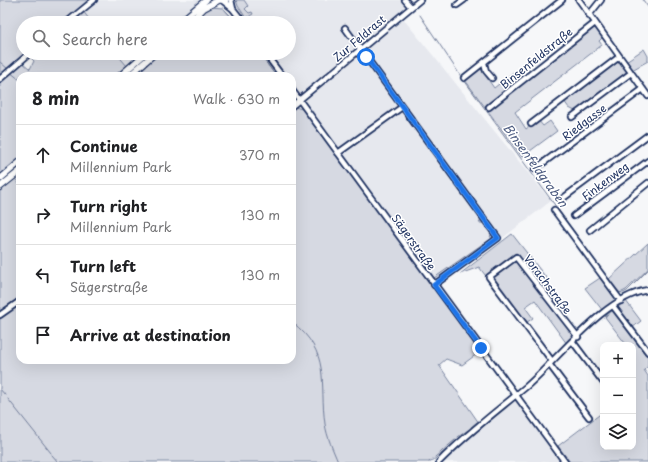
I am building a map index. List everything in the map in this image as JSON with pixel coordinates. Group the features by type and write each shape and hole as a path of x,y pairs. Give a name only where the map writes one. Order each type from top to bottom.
{"main road":[{"path":"187,16 206,0"},
{"path":"196,16 204,8 221,0"},
{"path":"125,72 138,60"},
{"path":"134,72 147,60"},
{"path":"0,179 16,165"},
{"path":"0,187 16,174"}],"street":[{"path":"75,16 94,0"},
{"path":"221,0 233,9 238,16"},
{"path":"231,0 233,9"},
{"path":"405,0 410,8"},
{"name":"Zur Feldrast","path":"296,103 420,0"},
{"path":"457,5 464,0"},
{"path":"464,78 562,0"},
{"path":"579,0 648,96"},
{"path":"590,15 601,0"},
{"name":"Binsenfeldstraße","path":"489,107 595,23"},
{"path":"345,28 498,238 434,285"},
{"path":"531,124 619,57"},
{"path":"0,79 22,60"},
{"path":"270,60 279,72"},
{"path":"484,62 486,71 492,78"},
{"path":"572,118 631,73"},
{"name":"Riedgasse","path":"535,169 643,89"},
{"name":"Sägerstraße","path":"296,96 565,462"},
{"path":"338,153 402,107"},
{"path":"562,199 648,135"},
{"name":"Finkenweg","path":"574,216 648,161"},
{"path":"590,230 648,183"},
{"path":"554,210 620,301"},
{"name":"Vorachstraße","path":"578,337 516,257 489,277 589,417"},
{"path":"439,462 469,433 516,395 613,306 639,292 648,290"},
{"path":"0,315 16,304"},
{"path":"613,306 648,352"},
{"path":"573,342 600,378"}],"shaded area":[{"path":"0,0 92,0 73,16 16,16 16,60 23,60 22,62 30,69 34,61 33,60 122,60 127,66 120,72 16,72 16,169 11,173 16,180 16,364 296,364 296,107 302,109 481,351 462,365 446,359 439,365 479,423 431,462 0,462"},
{"path":"91,0 202,0 183,16 86,16 81,9"},
{"path":"226,0 420,0 401,16 551,201 440,286 435,287 296,96 296,72 279,72 270,60 296,60 296,16 238,16"},
{"path":"236,0 244,0 248,6 245,9 249,13 252,12 253,14 245,16"},
{"path":"207,8 223,8 230,16 198,16"},
{"path":"83,11 87,16 77,16"},
{"path":"594,26 603,37 599,41 602,45 515,112 526,129 538,120 543,126 550,121 557,131 522,157 465,80 480,68 494,88 515,71 524,81"},
{"path":"644,49 648,56 648,61 632,70 626,61"},
{"path":"619,59 628,72 627,74 577,112 569,108 564,101"},
{"path":"122,60 133,60 127,66"},
{"path":"151,60 264,60 273,72 138,72"},
{"path":"482,219 494,234 492,239 490,236 492,234 484,223 479,223"},
{"path":"512,234 548,280 539,287 575,337 567,344 535,300 525,307 533,318 523,325 479,267 460,274"},
{"path":"484,243 485,244 436,280 434,278"},
{"path":"648,243 648,269 626,290 620,293 609,279"},
{"path":"600,278 616,300 603,311 585,288"},
{"path":"626,301 641,321 632,328 617,308"},
{"path":"614,309 648,356 648,366 644,370 648,376 648,462 570,462 558,446 600,414 600,450 636,450 636,342 624,342 605,317"},
{"path":"516,395 565,462 439,462"}],"waterway":[{"path":"643,0 648,7"},
{"path":"225,10 231,16"},
{"name":"Binsenfeldgraben","path":"420,15 462,78"},
{"path":"264,60 273,72"},
{"path":"0,62 8,69"},
{"path":"10,72 16,77"},
{"name":"Binsenfeldgraben","path":"464,80 618,292 623,293 627,291 648,270"},
{"path":"0,311 16,300"},
{"path":"296,326 305,334 313,345 318,357 321,369 325,424 338,462"},
{"path":"0,389 5,395"},
{"path":"8,399 51,453"},
{"path":"471,427 477,422"},
{"path":"458,437 468,430"},
{"path":"435,457 455,440"},
{"path":"52,455 58,462"},
{"path":"429,462 432,459"}],"route":[{"path":"366,57 498,238 434,285 481,348"}]}
